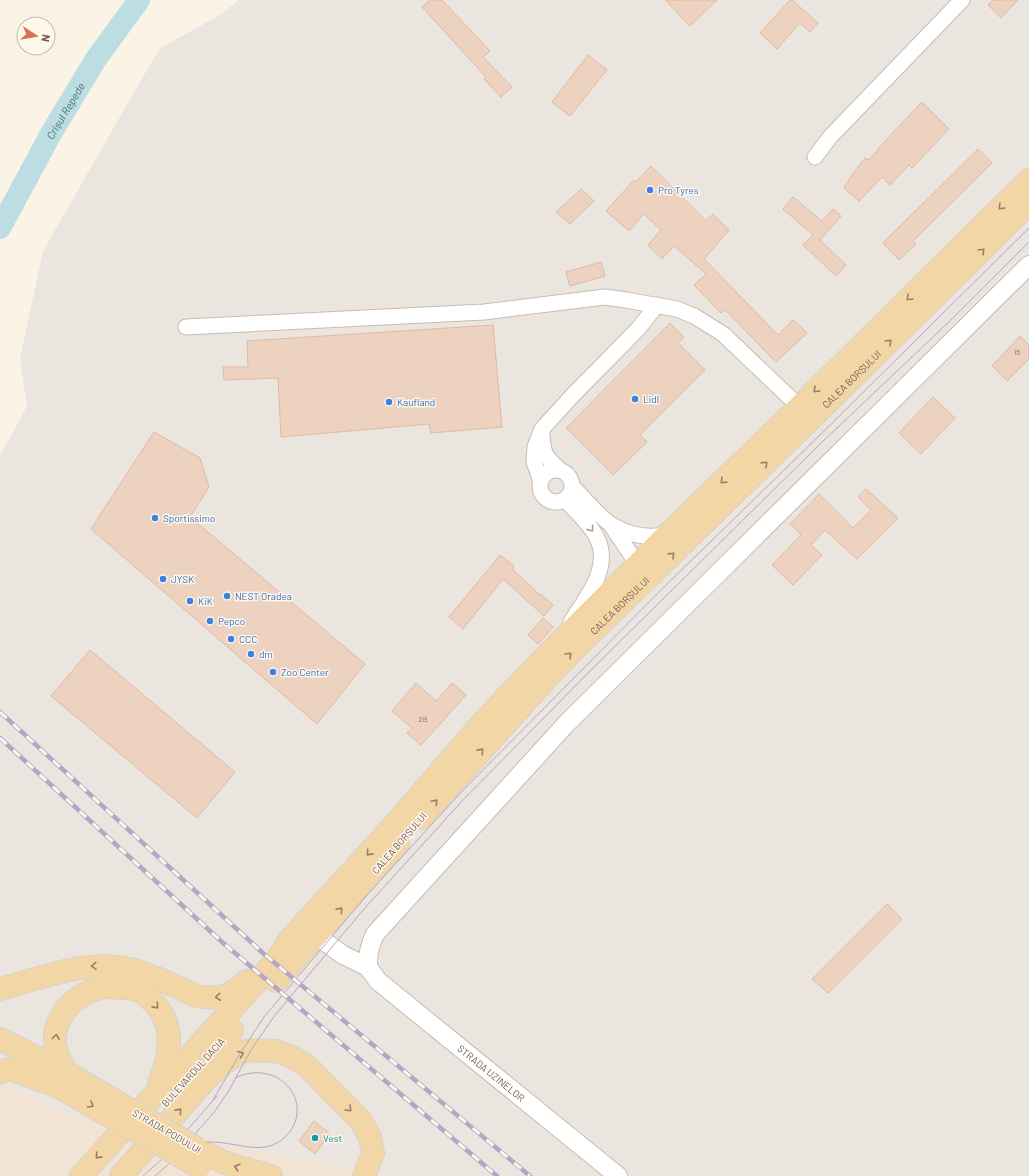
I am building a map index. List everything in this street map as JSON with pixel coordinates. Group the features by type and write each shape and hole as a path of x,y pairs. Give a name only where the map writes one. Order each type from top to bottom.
{"main road":[{"name":"CALEA BORȘULUI","path":"247,987 395,824 483,722 559,642 642,572 668,534 806,412 1029,180"},
{"name":"CALEA BORȘULUI","path":"232,1030 454,780 642,572 806,412 1029,203"},
{"path":"0,989 80,967 94,966 120,968 140,972 197,996 206,998 227,996 247,987"},
{"name":"BULEVARDUL DACIA","path":"81,1176 247,987"},
{"path":"62,1080 59,1057 55,1045 58,1023 64,1011 71,1004 90,992 101,988 131,988 149,998 163,1015 168,1026 168,1057 164,1070 152,1096"},
{"name":"BULEVARDUL DACIA","path":"125,1175 209,1076 232,1030"},
{"name":"BULEVARDUL DACIA","path":"100,1176 232,1030"},
{"path":"0,1039 62,1080"},
{"path":"209,1076 241,1052 252,1050 276,1051 290,1056 307,1066 361,1121 370,1138 373,1153 364,1176"},
{"path":"0,1055 62,1080"},
{"path":"0,1072 10,1069 62,1080"},
{"name":"STRADA PODULUI","path":"62,1080 202,1160 220,1176"},
{"name":"STRADA PODULUI","path":"202,1160 225,1163 271,1176"}],"street":[{"path":"815,157 830,137 962,0"},
{"path":"317,936 343,955 368,967 370,944 375,934 566,724 1029,265"},
{"path":"186,327 484,312 605,297 657,304 677,309 694,316 723,334 806,412"},
{"path":"542,429 543,447 546,457 561,471 569,476 572,491 565,500 555,502 546,499 541,492 541,481 534,462 535,448 542,429 572,396 638,329 657,304"},
{"path":"541,481 546,474 551,471 561,471"},
{"path":"572,486 611,525 642,572"},
{"path":"559,642 599,576 602,562 601,551 597,538 586,522 565,500"},
{"path":"611,525 634,534 659,536 668,534"},
{"name":"STRADA UZINELOR","path":"368,967 378,981 618,1176"}],"shaded area":[{"path":"239,0 1029,0 1029,1176 387,1176 65,1113 0,1080 0,456 27,406 20,359 43,251 160,48 220,15"},
{"path":"0,1080 65,1113 387,1176 0,1176"}],"building":[{"path":"430,0 442,0 490,51 483,57 512,87 501,97 484,79 486,77 422,7"},
{"path":"665,0 717,0 690,26"},
{"path":"790,0 792,0 818,23 810,32 800,23 777,49 760,33"},
{"path":"993,0 1018,0 1001,18 988,5"},
{"path":"588,55 607,70 570,116 552,102"},
{"path":"922,102 949,129 912,168 909,165 890,185 882,177 859,201 844,188 853,173 865,158 869,160"},
{"path":"978,149 992,163 913,241 916,244 899,260 883,243"},
{"path":"651,166 706,221 713,214 729,230 704,259 778,335 793,320 807,333 776,362 725,310 721,313 694,285 706,274 674,246 662,259 648,245 661,230 644,214 629,231 606,211 634,180 636,182"},
{"path":"581,189 594,201 570,224 556,212"},
{"path":"793,197 822,221 833,209 841,216 820,240 846,265 836,276 803,245 813,235 783,209"},
{"path":"601,262 605,276 570,286 566,272"},
{"name":"Lidl","path":"670,323 684,337 678,343 705,370 640,435 647,442 613,475 566,428"},
{"name":"Kaufland","path":"493,325 502,427 431,433 429,424 281,437 278,378 224,380 223,367 248,367 247,341"},
{"path":"1020,336 1029,345 1029,359 1007,381 992,366"},
{"path":"933,397 955,418 921,454 899,433"},
{"name":"NEST Oradea","path":"154,432 200,458 209,487 190,517 365,664 317,724 91,529"},
{"path":"866,489 898,518 857,559 825,530 811,545 822,555 793,585 772,565 801,535 790,524 819,494 853,528 871,510 858,497"},
{"path":"500,555 514,566 512,569 553,605 544,616 503,579 463,629 449,617"},
{"path":"543,618 553,627 538,644 528,635"},
{"path":"90,650 235,772 197,818 51,696"},
{"path":"416,683 436,701 452,683 466,695 421,745 407,733 412,728 392,711"},
{"path":"887,904 902,919 828,993 812,979"},
{"name":"Vest","path":"314,1121 330,1134 315,1154 299,1141"}],"waterway":[{"name":"Crișul Repede","path":"0,228 53,130 96,59 139,0"}],"tram line":[{"path":"213,1100 241,1052 264,1017 366,896 466,787 664,587 1029,228"},
{"path":"155,1176 171,1162 215,1111 228,1092 251,1050 275,1015 364,909 463,800 592,669 819,445 951,320 1029,242"},
{"path":"185,1151 197,1144 210,1142 248,1147 273,1145 284,1138 294,1126 297,1112 296,1100 290,1088 280,1079 267,1074 252,1073 235,1078"},
{"path":"143,1176 161,1160 217,1096"}],"railway":[{"path":"0,712 264,954 530,1176"},
{"path":"0,738 222,942 497,1176"}],"place":[{"name":"Pro Tyres","path":"650,190"},
{"name":"Lidl","path":"635,399"},
{"name":"Kaufland","path":"389,402"},
{"name":"Sportissimo","path":"155,518"},
{"name":"JYSK","path":"163,579"},
{"name":"NEST Oradea","path":"227,596"},
{"name":"KiK","path":"190,601"},
{"name":"Pepco","path":"210,621"},
{"name":"CCC","path":"231,639"},
{"name":"dm","path":"251,654"},
{"name":"Zoo Center","path":"273,672"},
{"name":"Vest","path":"315,1138"}]}
